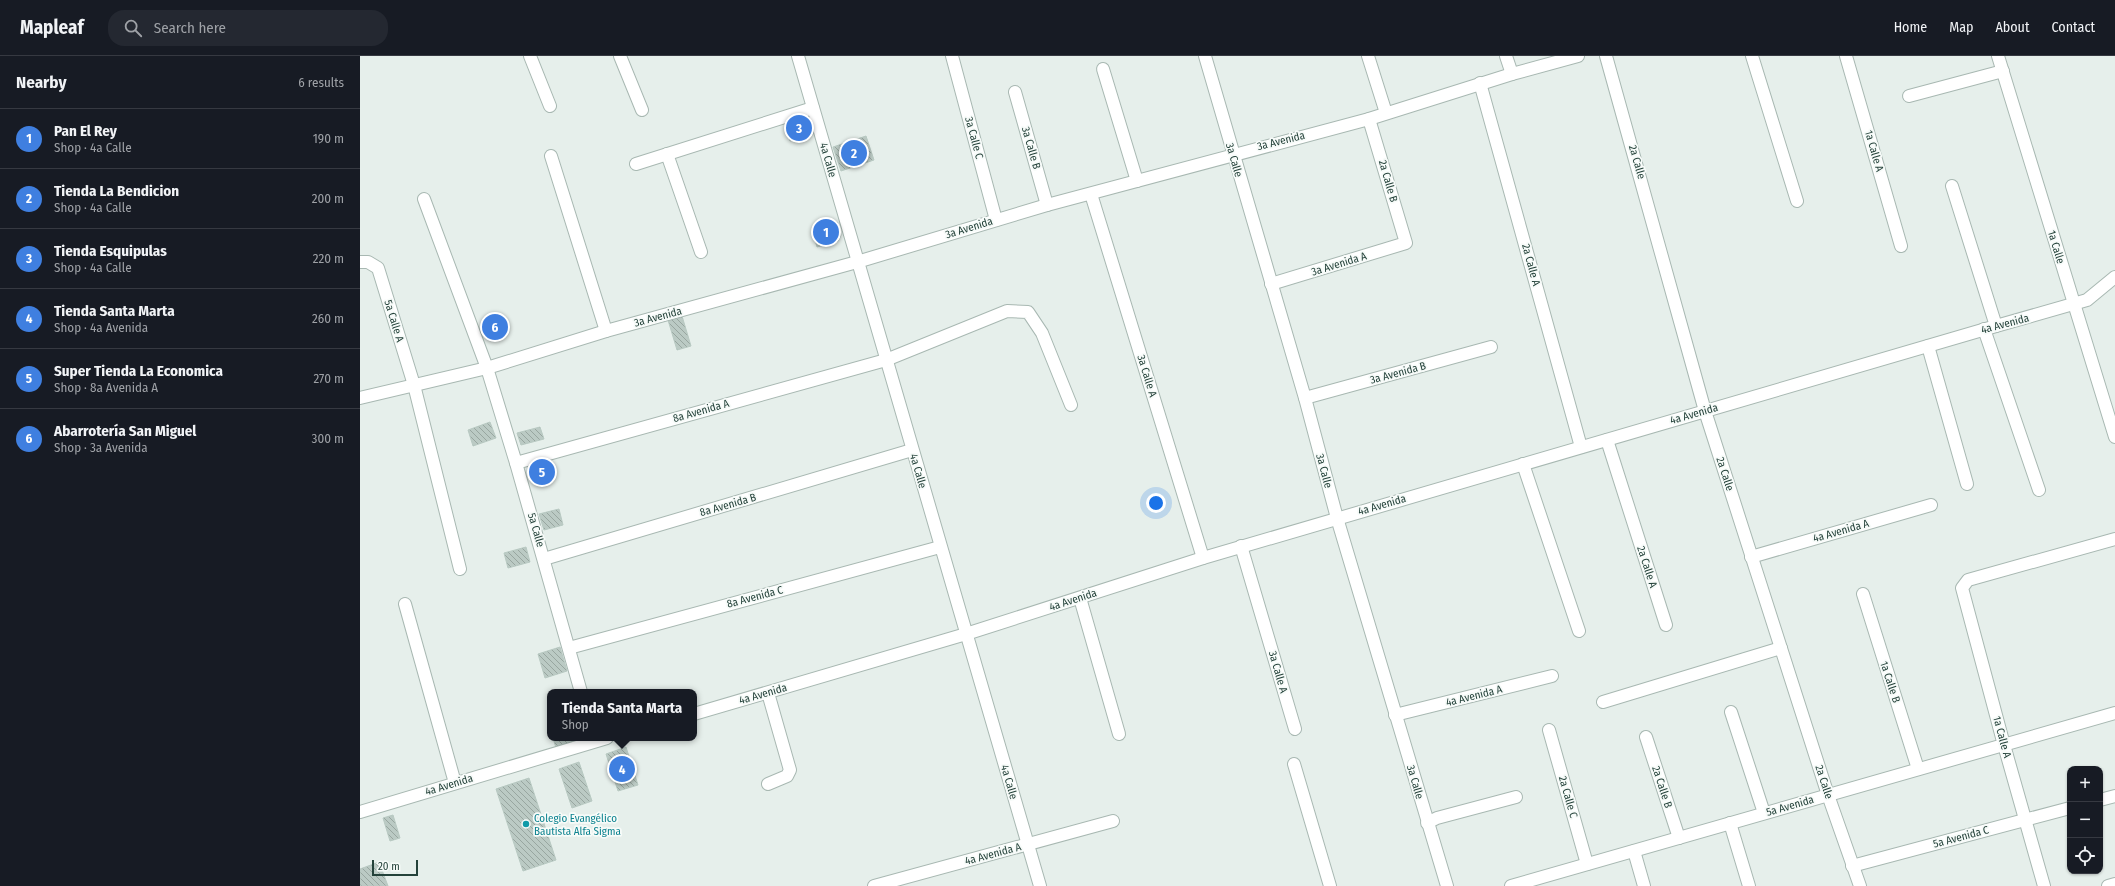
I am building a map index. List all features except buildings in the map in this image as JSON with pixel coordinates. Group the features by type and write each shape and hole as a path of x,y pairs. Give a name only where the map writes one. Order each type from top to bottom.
{"street":[{"path":"530,56 550,106"},
{"path":"620,56 642,110"},
{"name":"4a Calle","path":"798,56 1040,886"},
{"name":"3a Calle C","path":"952,56 996,220"},
{"name":"3a Calle","path":"1205,56 1232,154 1305,398 1337,518 1447,886"},
{"path":"1368,56 1386,113"},
{"path":"1506,56 1512,74"},
{"name":"3a Avenida","path":"360,398 487,368 606,331 857,262 1047,205 1232,154 1369,119 1512,74 1578,56"},
{"name":"2a Calle","path":"1606,56 1704,411 1828,795 1860,886"},
{"path":"1752,56 1797,201"},
{"name":"1a Calle A","path":"1846,56 1901,246"},
{"name":"1a Calle","path":"1998,56 2074,305 2112,416 2115,437"},
{"path":"1103,69 1137,181"},
{"path":"1909,96 2003,71"},
{"name":"2a Calle A","path":"1480,84 1581,447"},
{"name":"3a Calle B","path":"1015,92 1047,205"},
{"path":"636,164 813,108"},
{"name":"2a Calle B","path":"1369,119 1406,243"},
{"path":"667,154 701,252"},
{"path":"551,156 606,331"},
{"path":"1952,186 1996,326"},
{"name":"3a Calle A","path":"1091,194 1203,558"},
{"name":"5a Calle","path":"424,199 487,368 516,462 580,689"},
{"name":"3a Avenida A","path":"1271,284 1406,243"},
{"name":"5a Calle A","path":"364,262 378,268 414,385 460,569"},
{"name":"4a Avenida","path":"697,713 966,634 1241,546 1984,329 2074,305 2087,300 2115,277"},
{"name":"8a Avenida A","path":"516,462 886,360 1007,311 1028,312 1042,333 1071,405"},
{"path":"1984,329 2039,490"},
{"path":"1928,346 1968,484"},
{"name":"3a Avenida B","path":"1305,398 1491,347"},
{"name":"2a Calle A","path":"1607,440 1666,625"},
{"name":"8a Avenida B","path":"544,559 912,450"},
{"path":"1523,464 1579,631"},
{"name":"4a Avenida A","path":"1751,557 1931,505"},
{"name":"1a Calle A","path":"2044,886 1962,588 1968,580 2115,539"},
{"name":"3a Calle A","path":"1241,546 1295,729"},
{"name":"8a Avenida C","path":"569,648 940,547"},
{"name":"1a Calle B","path":"1863,594 1918,769"},
{"path":"1080,598 1119,734"},
{"path":"405,604 455,783"},
{"path":"1603,702 1781,648"},
{"name":"4a Avenida A","path":"1395,715 1552,676"},
{"path":"768,693 790,770 787,776 768,784"},
{"path":"1732,712 1764,813"},
{"name":"5a Avenida","path":"1511,886 1540,882 1587,864 2115,713"},
{"name":"2a Calle C","path":"1549,730 1587,864"},
{"name":"2a Calle B","path":"1646,737 1679,838"},
{"name":"4a Avenida","path":"360,812 590,741"},
{"path":"1294,764 1330,886"},
{"path":"2103,799 2115,796"},
{"path":"1427,823 1437,818 1516,797"},
{"name":"5a Avenida C","path":"1852,866 2067,809"},
{"name":"4a Avenida A","path":"874,886 1113,821"},
{"path":"1730,823 1749,886"},
{"path":"1634,851 1644,886"},
{"path":"2108,886 2115,884"}],"place":[{"name":"Tienda Esquipulas","path":"799,128"},
{"name":"Tienda La Bendicion","path":"854,153"},
{"name":"Pan El Rey","path":"826,232"},
{"name":"Abarrotería San Miguel","path":"495,327"},
{"name":"Super Tienda La Economica","path":"542,472"},
{"name":"Tienda Santa Marta","path":"622,769"},
{"name":"Colegio Evangélico Bautista Alfa Sigma","path":"526,824"}]}
